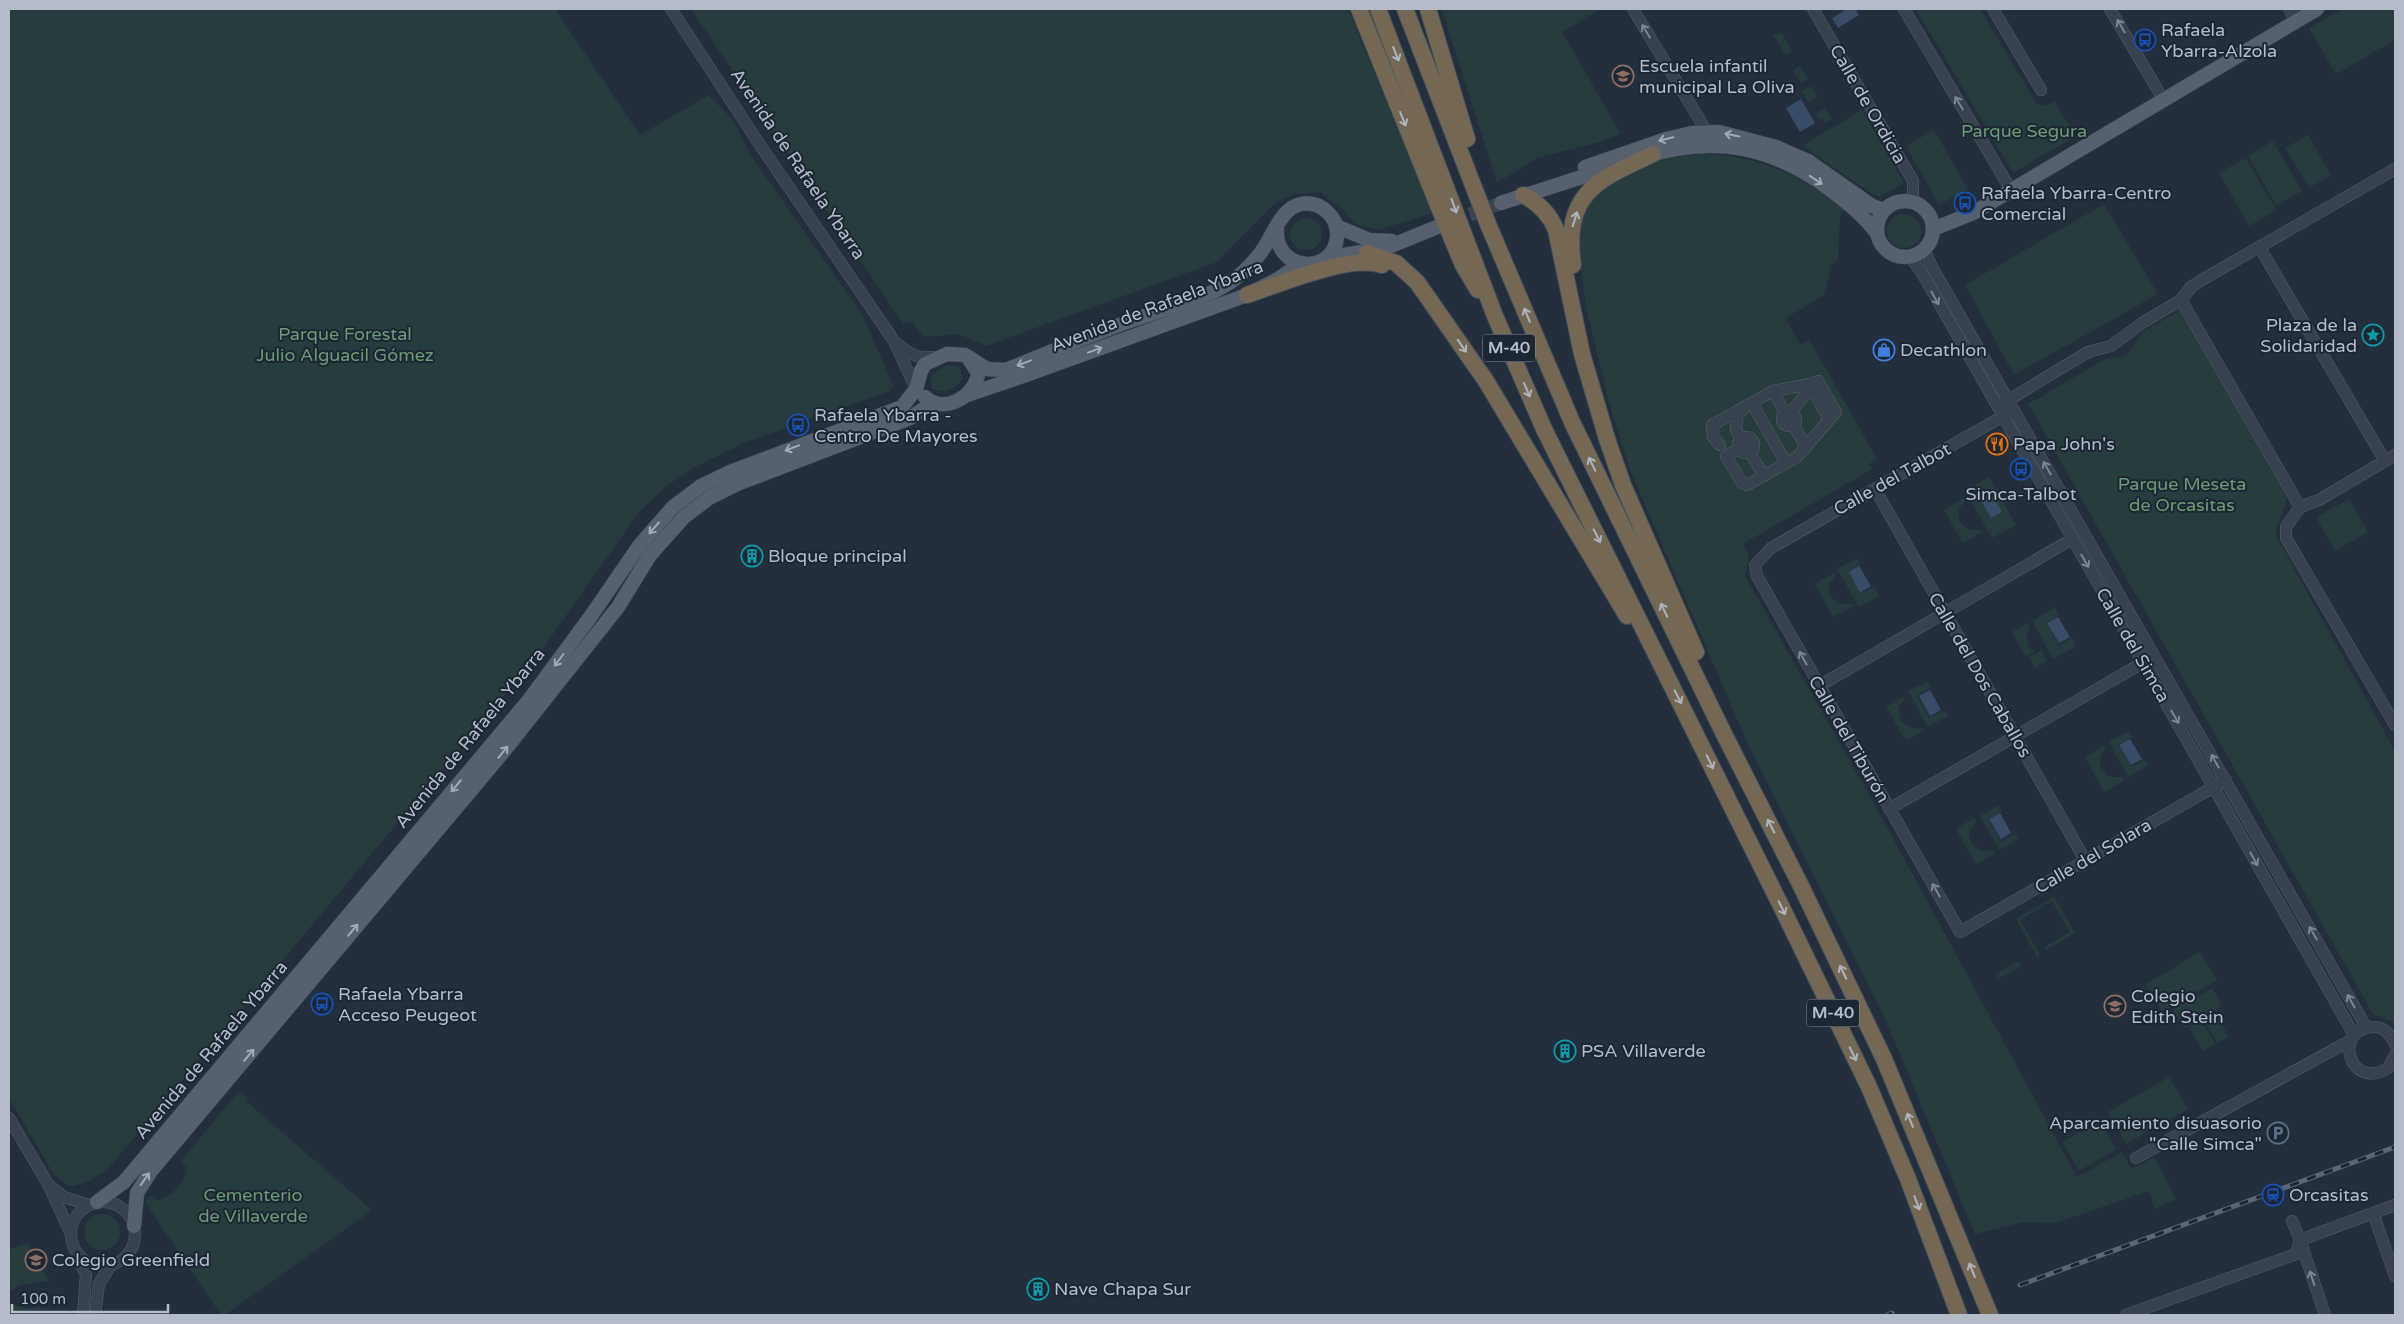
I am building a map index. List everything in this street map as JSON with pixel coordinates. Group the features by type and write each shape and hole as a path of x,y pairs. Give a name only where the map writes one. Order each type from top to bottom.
{"highway":[{"path":"1359,9 1463,265 1495,316"},
{"name":"M-40","path":"1378,9 1495,316 1544,429 1869,1087 1908,1179 1959,1315"},
{"name":"M-40","path":"1406,9 1488,224 1572,422 1884,1059 1990,1315"},
{"path":"1428,9 1464,129 1488,224"},
{"path":"1592,388 1571,252 1575,218 1581,202 1594,184 1653,154"},
{"path":"1524,195 1534,201 1547,214 1556,230 1582,354 1623,485 1710,685 1723,732"},
{"path":"1367,253 1391,261 1404,268 1418,282 1486,381 1542,470 1608,587 1667,676"},
{"path":"1246,294 1348,262 1366,262 1388,267 1403,276 1434,306"}],"main road":[{"path":"1933,229 1973,213 2162,99 2293,15 2316,9"},
{"path":"1524,195 1566,175 1647,144 1692,133 1707,132 1743,137 1794,154 1808,161 1872,206 1884,210"},
{"path":"1501,203 1556,187 1653,154 1678,147 1704,144 1729,146 1771,156 1816,179 1855,209 1877,233 1887,251 1895,255 1910,257 1924,249 1931,240 1933,229 1932,222 1924,209 1910,202 1900,202 1884,210 1878,224 1877,233"},
{"name":"Avenida de Rafaela Ybarra","path":"965,355 987,369 1006,370 1122,324 1207,294 1229,283 1246,269 1260,254 1286,212 1301,204 1310,204 1327,211 1336,226 1369,240 1406,240"},
{"path":"1326,258 1336,244 1336,226"},
{"name":"Avenida de Rafaela Ybarra","path":"1277,228 1276,236 1280,249 1288,258 1300,264 1313,264 1326,258 1350,253 1367,253 1386,248 1437,227"},
{"name":"Avenida de Rafaela Ybarra","path":"134,1226 137,1193 151,1171 504,751 618,607 650,555 684,517 709,498 737,484 910,418 933,403 951,404 966,394 1026,375 1246,294 1278,279 1300,264"},
{"path":"938,357 947,354 965,355 978,373 975,386 966,394"},
{"name":"Avenida de Rafaela Ybarra","path":"93,1203 124,1182 529,700 591,616 639,546 673,507 701,486 730,472 902,407 918,382 925,364 938,357"},
{"path":"918,382 921,391 933,403"}],"street":[{"name":"Avenida de Rafaela Ybarra","path":"671,9 755,137 894,340"},
{"path":"1633,9 1707,132"},
{"name":"Calle de Ordicia","path":"1813,9 1913,181 1913,196 1910,202"},
{"path":"1904,9 2011,190"},
{"path":"1993,9 2041,90"},
{"path":"2110,9 2162,99"},
{"name":"Calle del Talbot","path":"1771,548 1875,489 2000,412 2088,352 2111,346 2142,323 2181,300 2191,287 2200,281 2395,170"},
{"path":"2260,248 2390,458 2320,500 2300,507 2286,527 2286,538 2395,725"},
{"name":"Calle del Simca","path":"1924,249 2366,1027"},
{"name":"Calle del Simca","path":"1910,257 1922,273 2072,539 2144,662 2353,1037 2349,1046 2350,1060 2362,1072 2371,1074 2388,1068 2395,1055"},
{"path":"2181,300 2300,507"},
{"path":"894,340 912,356 938,357"},
{"path":"894,340 918,382"},
{"path":"1818,381 1836,412 1828,418 1797,457 1745,485 1713,437 1712,425 1775,395 1810,384 1818,381"},
{"path":"1726,456 1743,440 1768,432 1788,418 1808,391 1810,384"},
{"path":"1775,395 1806,446"},
{"path":"1745,410 1761,420"},
{"path":"1743,440 1735,427 1745,410"},
{"path":"1764,476 1751,453 1744,454 1743,440 1738,426 1743,417 1754,415 1761,420 1786,464"},
{"name":"Calle del Dos Caballos","path":"1875,489 2085,860"},
{"path":"1819,686 2072,539"},
{"name":"Calle del Tiburón","path":"1771,548 1754,565 1757,576 1960,932"},
{"path":"1889,809 2144,662"},
{"name":"Calle del Solara","path":"1960,932 2226,780"},
{"path":"2136,1158 2353,1037 2366,1027 2380,1028 2394,1039"},
{"path":"9,1118 48,1184 86,1275 84,1315"},
{"path":"48,1184 64,1196 93,1203 109,1202 120,1207 129,1215 134,1226 134,1242 130,1250 119,1261 111,1264 99,1265 88,1262 79,1255 72,1240 75,1217 93,1203"},
{"path":"2300,1240 2395,1204"},
{"path":"2373,1212 2395,1276"},
{"path":"2292,1221 2325,1315"},
{"path":"2126,1315 2296,1254 2300,1240"},
{"path":"95,1315 99,1284 111,1264"}],"green space":[{"name":"Parque Forestal Julio Alguacil Gómez","path":"9,9 555,9 640,135 709,95 733,120 750,154 863,316 893,385 890,391 746,442 695,467 665,487 639,512 539,654 107,1170 85,1183 71,1187 54,1175 9,1098"},
{"path":"691,9 1348,9 1433,213 1378,230 1355,224 1340,207 1320,192 1294,194 1275,203 1217,262 986,346 959,334 924,337 912,322 903,324"},
{"path":"1442,9 1601,9 1562,32 1621,134 1600,142 1537,158 1497,183"},
{"name":"Parque Segura","path":"1916,9 1980,9 2036,103 2047,106 2054,101 2076,136 2013,173"},
{"path":"2343,9 2395,9 2395,40 2336,74 2309,28"},
{"path":"1782,33 1792,51 1785,55 1773,34"},
{"path":"1800,66 1808,79 1801,83 1793,70"},
{"path":"1812,86 1818,97 1809,103 1802,91"},
{"path":"1825,108 1832,119 1826,123 1823,119 1819,121 1815,114"},
{"path":"1862,110 1904,183 1880,196 1874,195 1804,147 1805,144"},
{"path":"1934,130 1968,189 1939,205 1906,146"},
{"path":"2308,135 2331,175 2309,188 2285,148"},
{"path":"2273,141 2302,191 2276,205 2248,156"},
{"path":"1693,153 1735,157 1755,161 1774,168 1809,185 1844,210 1840,216 1838,260 1831,265 1825,294 1786,318 1800,345 1809,339 1877,459 1869,464 1872,469 1743,544 1749,556 1745,576 1887,827 2077,1177 2122,1152 2131,1169 2155,1157 2176,1199 2155,1209 2149,1191 2055,1223 2023,1222 1975,1234 1886,1021 1746,740 1629,467 1609,402 1586,308 1577,240 1579,223 1597,190 1644,165 1669,156"},
{"path":"2246,158 2276,210 2249,226 2219,173"},
{"path":"2104,204 2158,294 2014,375 1965,285"},
{"path":"1904,214 1916,219 1921,231 1916,243 1904,248 1892,243 1887,231 1892,219"},
{"path":"1306,218 1312,219 1317,223 1321,228 1321,240 1317,245 1312,249 1306,250 1300,249 1295,245 1291,240 1290,234 1291,228 1295,223 1300,219"},
{"name":"Parque Meseta de Orcasitas","path":"2180,310 2287,498 2275,534 2395,751 2395,1023 2373,1014 2028,404 2105,359 2126,355 2143,332"},
{"path":"945,366 956,366 960,369 963,378 950,390 933,389 930,380 933,374"},
{"path":"1989,477 2016,525 1992,538 1965,491"},
{"path":"1964,498 1965,501 1958,510 1960,522 1969,530 1982,530 1983,532 1963,543 1944,510"},
{"path":"2349,499 2368,532 2335,551 2316,517"},
{"path":"1857,558 1861,565 1849,572 1861,594 1874,587 1879,596 1859,607 1837,569"},
{"path":"1834,573 1836,575 1828,585 1831,597 1840,604 1852,604 1854,606 1833,617 1815,584"},
{"path":"2055,607 2059,615 2046,623 2059,645 2072,638 2077,646 2053,659 2032,621"},
{"path":"2027,623 2030,628 2026,637 2029,649 2032,648 2034,652 2026,657 2012,632"},
{"path":"2041,650 2047,661 2035,669 2029,657"},
{"path":"1928,681 1931,687 1917,696 1929,718 1944,710 1948,716 1928,727 1908,691"},
{"path":"1905,696 1899,711 1901,720 1912,728 1922,728 1924,730 1906,741 1886,707"},
{"path":"2129,731 2132,737 2118,745 2131,767 2145,760 2148,765 2128,777 2109,742"},
{"path":"2104,745 2106,747 2100,756 2100,767 2109,777 2123,777 2124,780 2104,792 2085,757"},
{"path":"1998,805 2002,811 1988,819 2001,842 2015,834 2018,839 2000,850 1980,816"},
{"path":"1974,818 1976,821 1969,832 1973,845 1983,851 1993,850 1995,854 1976,864 1956,829"},
{"path":"2054,897 2075,933 2046,950 2044,947 2070,932 2052,901 2020,920 2040,955 2037,957 2016,919"},
{"path":"2200,952 2217,980 2162,1012 2146,984"},
{"path":"2018,961 2021,966 1998,979 1996,974"},
{"path":"2212,988 2222,1006 2184,1028 2173,1010"},
{"path":"2215,1012 2229,1037 2217,1043 2203,1019"},
{"path":"2201,1020 2215,1044 2203,1051 2189,1027"},
{"path":"2169,1077 2188,1109 2126,1144 2108,1112"},
{"name":"Cementerio de Villaverde","path":"239,1091 248,1098 246,1101 372,1210 225,1315 221,1315 145,1202 151,1195 158,1201 177,1188 186,1174 187,1168 180,1162"},
{"path":"2100,1121 2117,1149 2079,1171 2062,1142"},
{"path":"102,1214 109,1215 115,1219 119,1225 119,1239 115,1245 109,1249 102,1250 95,1249 89,1245 85,1239 84,1232 85,1225 89,1219 95,1215"},
{"path":"28,1243 49,1281 18,1285 14,1290 9,1290 9,1249"},
{"path":"10,1305 28,1308 38,1306 38,1308 50,1309 9,1312"}],"water":[{"path":"1847,9 1855,9 1859,15 1838,28 1832,18"},
{"path":"1801,99 1815,123 1800,132 1786,108"},
{"path":"1990,492 2002,512 1991,518 1980,498"},
{"path":"1859,566 1871,586 1860,593 1849,572"},
{"path":"2058,617 2070,637 2059,643 2047,623"},
{"path":"1930,690 1941,710 1930,716 1919,696"},
{"path":"2130,739 2142,759 2131,765 2119,745"},
{"path":"2000,813 2011,833 2001,839 1989,819"}],"tunnel":[{"path":"1450,222 1501,203"}],"railway":[{"path":"2020,1285 2395,1147"},
{"path":"1887,1315 1892,1313"}],"place":[{"name":"Rafaela Ybarra-Alzola","path":"2145,40"},
{"name":"Escuela infantil municipal La Oliva","path":"1623,76"},
{"name":"Rafaela Ybarra-Centro Comercial","path":"1965,203"},
{"name":"Plaza de la Solidaridad","path":"2373,335"},
{"name":"Decathlon","path":"1884,350"},
{"name":"Rafaela Ybarra - Centro De Mayores","path":"798,425"},
{"name":"Papa John's","path":"1997,444"},
{"name":"Simca-Talbot","path":"2021,469"},
{"name":"Bloque principal","path":"752,556"},
{"name":"Rafaela Ybarra Acceso Peugeot","path":"322,1004"},
{"name":"Colegio Edith Stein","path":"2115,1006"},
{"name":"PSA Villaverde","path":"1565,1051"},
{"name":"Aparcamiento disuasorio \"Calle Simca\"","path":"2278,1133"},
{"name":"Orcasitas","path":"2273,1195"},
{"name":"Colegio Greenfield","path":"36,1260"},
{"name":"Nave Chapa Sur","path":"1038,1289"}]}
